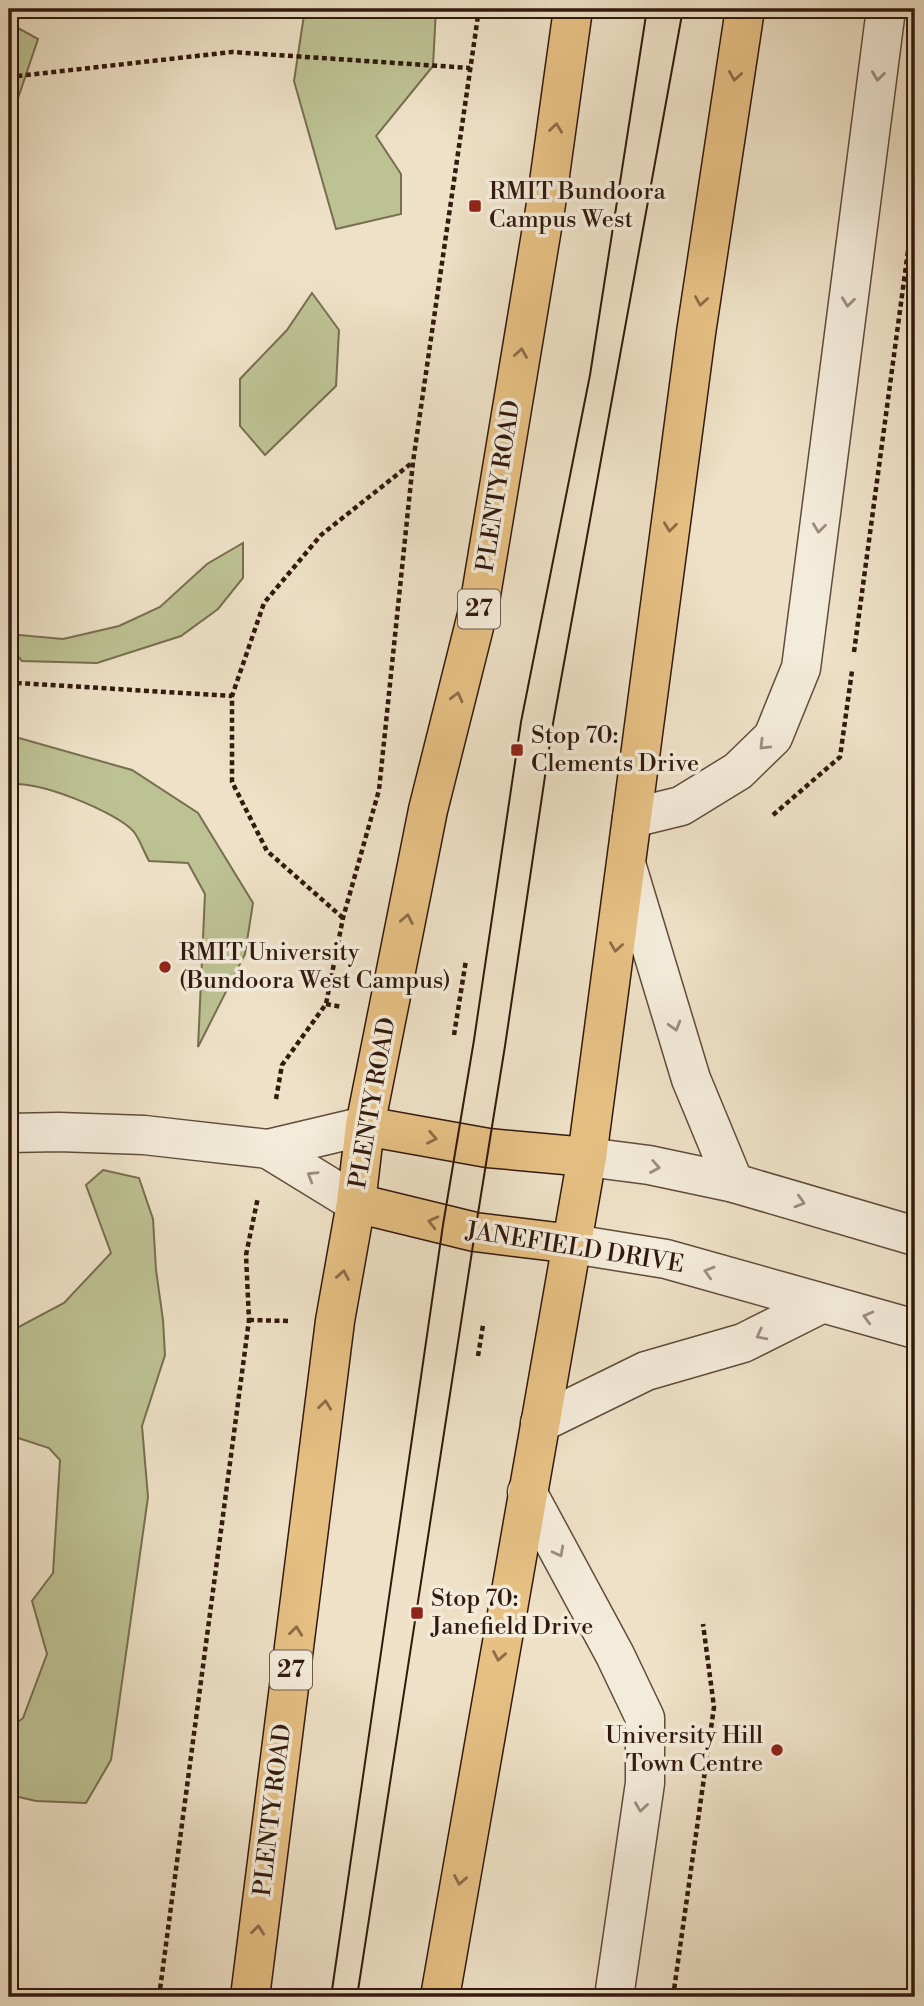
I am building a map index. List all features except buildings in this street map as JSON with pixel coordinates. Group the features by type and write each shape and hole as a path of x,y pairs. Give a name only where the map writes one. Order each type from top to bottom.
{"highway":[{"name":"PLENTY ROAD","path":"250,1997 335,1321 356,1203 365,1126 428,810 480,607 544,218 573,9"},
{"path":"440,1997 587,1157 696,333 745,9"},
{"path":"365,1126 488,1149 587,1157"},
{"name":"JANEFIELD DRIVE","path":"356,1203 475,1232 573,1244"}],"street":[{"path":"632,818 681,806 738,771 773,737 800,668 886,9"},
{"path":"627,867 691,1079 734,1183"},
{"path":"9,1133 144,1135 268,1149 365,1126"},
{"path":"268,1149 356,1203"},
{"path":"587,1157 649,1165 734,1183 915,1236"},
{"name":"JANEFIELD DRIVE","path":"573,1244 666,1259 915,1329"},
{"path":"540,1423 646,1371 743,1343 821,1304"},
{"path":"527,1492 615,1655 645,1718 645,1783 614,1997"}],"path":[{"path":"159,1997 249,1320 246,1255 282,1065 326,1004 343,918 379,790 413,462 479,9"},
{"path":"9,77 232,52 470,68"},
{"path":"343,918 267,851 249,817 232,782 232,696 264,603 321,536 413,462"},
{"path":"9,679 18,683 232,696"},
{"path":"454,1035 466,960"},
{"path":"478,1356 483,1325"},
{"path":"673,1997 714,1707 703,1624"}],"green space":[{"path":"307,9 436,9 433,66 376,136 401,174 401,214 336,229 294,81"},
{"path":"9,23 38,39 13,113 9,112"},
{"path":"312,293 339,330 336,386 265,455 240,426 240,379 287,330"},
{"path":"243,543 243,578 218,609 181,636 97,663 22,661 9,646 9,634 63,639 119,626 160,607 207,564"},
{"path":"9,738 19,738 132,770 198,813 253,903 245,954 198,1047 205,894 188,863 149,861 134,832 93,806 36,787 9,785"},
{"path":"103,1170 139,1178 153,1219 165,1355 142,1426 148,1497 111,1760 86,1803 36,1801 10,1795 9,1729 23,1718 47,1654 32,1601 53,1573 60,1460 49,1448 9,1435 9,1326 17,1328 64,1303 111,1253 86,1185"}],"tram line":[{"path":"331,1997 443,1225 474,1040 521,722 590,375 647,9"},
{"path":"357,1997 552,729 683,9"}],"place":[{"name":"RMIT Bundoora Campus West","path":"475,206"},
{"name":"Stop 70: Clements Drive","path":"517,750"},
{"name":"RMIT University (Bundoora West Campus)","path":"165,967"},
{"name":"Stop 70: Janefield Drive","path":"417,1613"},
{"name":"University Hill Town Centre","path":"777,1750"}]}
